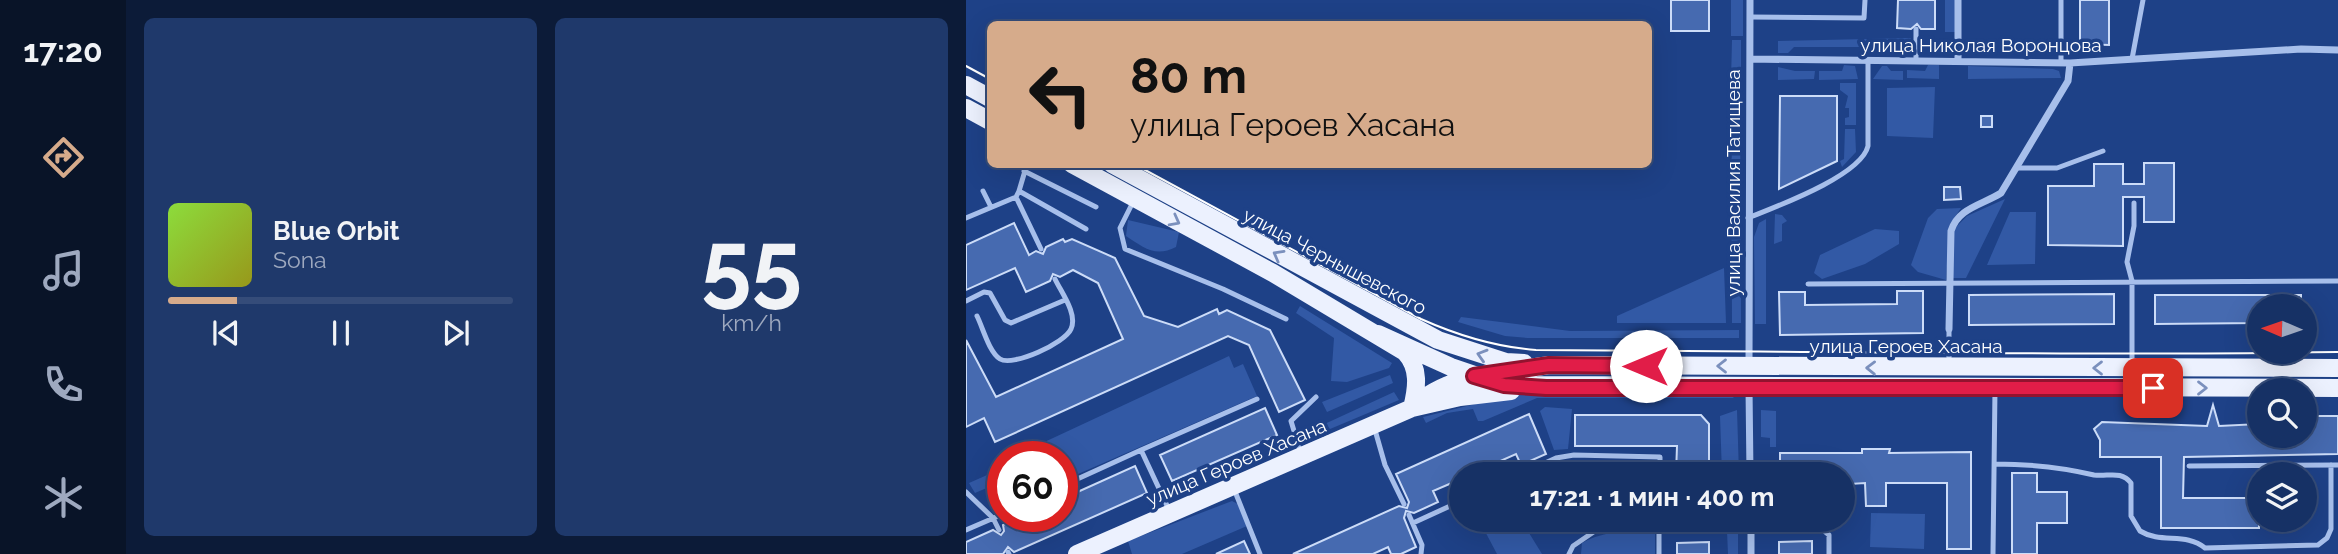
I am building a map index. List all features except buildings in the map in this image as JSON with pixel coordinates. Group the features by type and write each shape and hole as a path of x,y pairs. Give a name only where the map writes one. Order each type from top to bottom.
{"main road":[{"path":"966,85 987,96"},
{"path":"966,108 987,119"},
{"name":"улица Чернышевского","path":"1079,168 1273,273 1378,334 1474,376"},
{"name":"улица Чернышевского","path":"1119,168 1438,340 1506,362 1549,365"},
{"name":"улица Чернышевского","path":"1378,334 1411,359 1415,369 1416,392 1412,408"},
{"name":"улица Героев Хасана","path":"1412,408 1428,393 1474,376 1549,365 1948,369 2338,368"},
{"name":"улица Героев Хасана","path":"1474,376 1504,385 1546,388 2338,388"},
{"name":"улица Героев Хасана","path":"1077,554 1106,548 1171,514 1412,408 1460,397 1546,388"}],"street":[{"name":"улица Василия Татищева","path":"1749,366 1750,0"},
{"path":"1958,0 1958,61"},
{"name":"улица Николая Воронцова","path":"1749,59 2070,64 2301,49 2338,50"},
{"path":"1949,329 1951,231 1954,219 1963,211 1983,205 2000,193 2068,81 2070,64"},
{"path":"1749,388 1750,462"},
{"path":"1751,532 1751,554"}],"lane":[{"path":"1750,17 1864,18 1865,0"},
{"path":"2061,0 2061,63"},
{"path":"2132,59 2143,0"},
{"path":"1916,29 1916,61"},
{"path":"1748,218 1803,194 1852,168 1864,158 1868,146 1868,60"},
{"path":"2017,168 2057,168 2104,151"},
{"path":"966,218 1017,194 1026,168 1096,207"},
{"path":"983,191 991,208"},
{"path":"1017,194 1086,229"},
{"path":"1017,194 1041,249"},
{"path":"1135,200 1120,228 1125,249 1223,289 1286,320"},
{"path":"2132,368 2132,281 2127,262 2134,226 2134,203"},
{"path":"977,316 996,357 1005,362 1017,360 1066,337 1072,329 1073,319 1055,279"},
{"path":"1808,284 2338,281"},
{"path":"966,301 984,292 990,293 1005,320 1011,323 1065,300"},
{"path":"1948,369 1949,329"},
{"path":"1993,554 1995,389"},
{"path":"1302,456 1291,421 1316,397"},
{"path":"1078,479 1257,399"},
{"path":"1374,426 1385,465 1404,505"},
{"path":"1141,450 1171,514"},
{"path":"1547,462 1574,455 1660,457 1660,462"},
{"path":"1994,464 2037,464 2077,469 2094,475 2121,475 2131,482 2131,516 2140,531 2161,539 2194,539 2205,551 2318,545 2327,538 2331,529 2334,465 2189,466"},
{"path":"1233,486 1261,554"},
{"path":"966,492 987,512"},
{"path":"1413,523 1449,506"},
{"path":"1409,515 1423,545 1421,554"},
{"path":"966,530 987,521"},
{"path":"1569,554 1573,546 1594,532"},
{"path":"1659,532 1659,554"},
{"path":"1826,532 1829,535 1829,554"}],"shaded area":[{"path":"1731,0 1743,0 1743,36 1731,36"},
{"path":"1945,0 1955,0 1955,32 1945,32"},
{"path":"1911,38 1905,47 1794,47 1788,53 1778,53 1778,41"},
{"path":"1732,40 1741,40 1741,80 1731,80"},
{"path":"1844,65 1855,66 1858,79 1819,80 1819,71 1842,71"},
{"path":"1928,65 1939,65 1939,79 1907,78 1907,70 1925,71"},
{"path":"1882,66 1887,66 1891,71 1903,71 1903,80 1873,79"},
{"path":"1968,66 2053,69 2059,71 2061,78 1968,79"},
{"path":"1778,67 1795,71 1815,71 1814,79 1778,80"},
{"path":"1840,83 1856,83 1856,125 1845,125 1845,118 1849,117 1849,108 1845,108 1848,96 1840,90"},
{"path":"1731,85 1740,85 1741,323 1732,323"},
{"path":"1935,87 1933,138 1887,136 1887,88"},
{"path":"1845,129 1855,129 1856,152 1842,167 1840,161 1844,159"},
{"path":"2005,199 1966,278 1952,278 1954,229 1967,216"},
{"path":"1961,208 1950,224 1946,280 1918,272 1911,265 1928,218 1937,209"},
{"path":"2010,212 2036,212 2035,264 1987,265"},
{"path":"1775,214 1782,215 1787,221 1782,224 1782,241 1774,244"},
{"path":"1766,219 1766,324 1755,324 1754,237 1759,223"},
{"path":"1128,220 1179,232 1176,247 1155,251 1144,247 1126,236"},
{"path":"1875,229 1899,231 1899,244 1865,264 1822,279 1814,273 1820,255"},
{"path":"1724,268 1726,323 1617,323 1617,316"},
{"path":"1300,306 1392,363 1389,368 1347,382 1331,381 1334,338 1296,313"},
{"path":"1461,317 1570,331 1739,330 1739,338 1528,338 1505,336 1458,322"},
{"path":"1229,356 1234,368 1243,364 1257,396 1078,474 1078,441 1047,441"},
{"path":"1390,375 1393,383 1327,412 1322,402"},
{"path":"1394,392 1399,400 1311,437 1305,433"},
{"path":"1519,393 1729,394 1734,398 1537,398 1483,421 1478,421 1473,409 1447,413 1426,423 1423,417"},
{"path":"1545,407 1572,409 1568,449 1554,450 1540,411"},
{"path":"1737,410 1739,462 1722,462 1720,416"},
{"path":"1761,410 1776,411 1776,447 1770,447 1770,438 1761,437"},
{"path":"1643,460 1643,462 1572,462"},
{"path":"987,475 987,488 975,493 969,483"},
{"path":"1232,501 1238,504 1247,526 1182,554 1132,554 1128,541"},
{"path":"1871,513 1925,514 1924,549 1870,547"},
{"path":"1485,532 1528,532 1542,554 1497,554"},
{"path":"1618,532 1655,532 1655,554 1581,554 1582,543"},
{"path":"1727,532 1738,532 1738,554 1728,554"}],"tram line":[{"path":"966,66 987,77"},
{"path":"1141,168 1421,319 1449,331 1506,346 1536,350 1937,353 2338,352"}],"route":[{"path":"1646,366 1549,365 1474,376 1504,385 1546,388 2153,388"}]}
